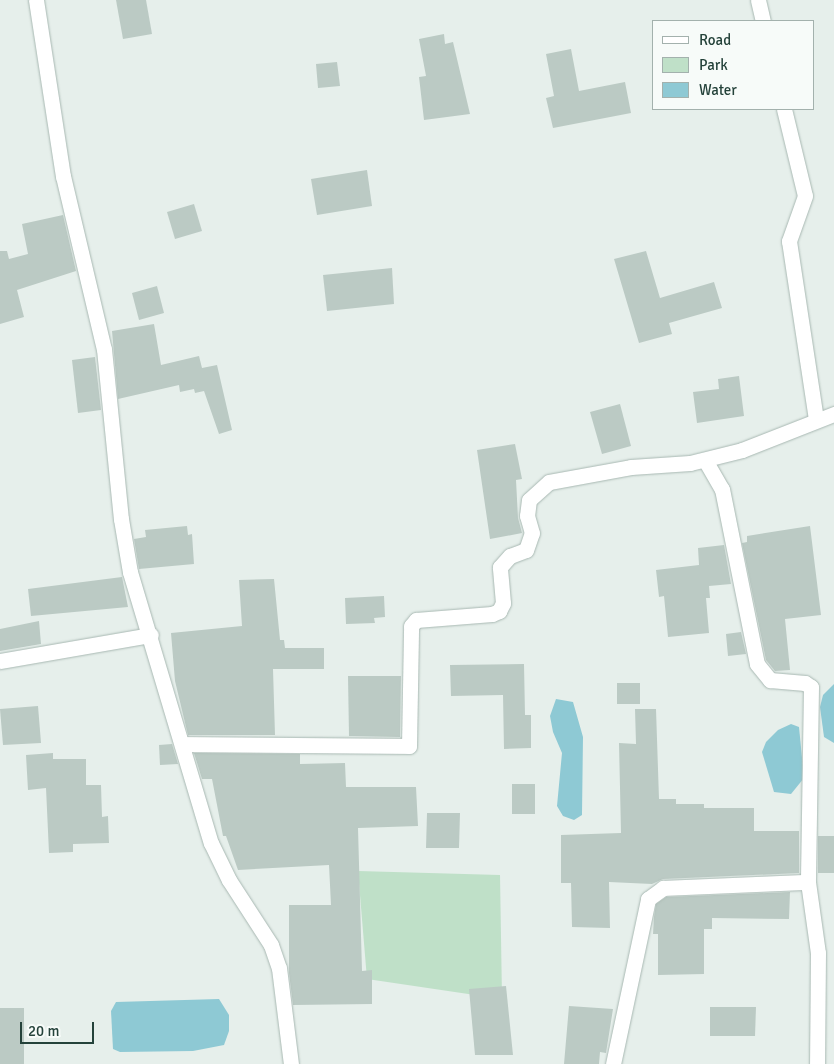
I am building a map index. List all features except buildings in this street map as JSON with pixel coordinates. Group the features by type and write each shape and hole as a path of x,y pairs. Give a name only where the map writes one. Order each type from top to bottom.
{"street":[{"path":"36,0 63,176 104,349 121,520 130,572 151,636 211,843 229,880 271,944 280,968 291,1064"},
{"path":"758,0 763,20"},
{"path":"784,110 804,196 789,241 801,336 816,420"},
{"path":"182,744 409,746 411,626 416,620 492,614 499,611 503,603 500,566 510,556 526,550 532,533 527,516 529,500 549,482 631,467 705,460 742,450 834,414"},
{"path":"705,460 722,490 757,664 770,680 805,683 811,687 808,882 818,953 817,1064"},
{"path":"0,661 151,636"},
{"path":"614,1064 648,899 663,888 808,882"}],"green space":[{"path":"358,871 500,875 502,999 367,979"}],"water":[{"path":"834,684 834,743 824,737 820,707 823,695"},
{"path":"556,699 573,702 583,737 582,815 574,820 563,816 557,806 562,753 553,732 550,716"},
{"path":"791,724 799,727 804,778 791,794 774,792 762,752 766,742 778,730"},
{"path":"219,999 229,1015 229,1031 224,1045 193,1051 120,1052 113,1049 111,1011 116,1002"}]}
